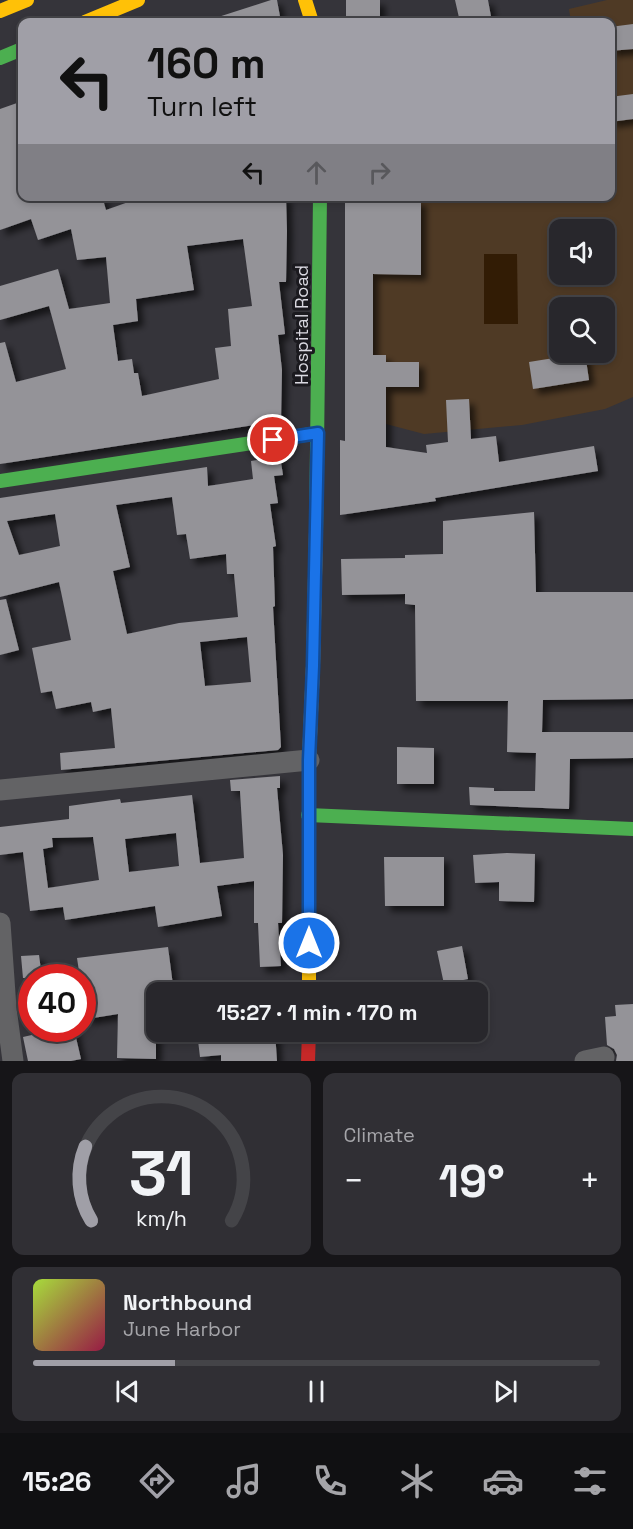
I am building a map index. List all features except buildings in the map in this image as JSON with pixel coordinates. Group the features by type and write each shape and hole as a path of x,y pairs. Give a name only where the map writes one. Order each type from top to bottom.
{"main road":[{"path":"0,11 27,0"},
{"path":"95,18 138,0"},
{"path":"305,0 311,18"},
{"path":"0,58 18,51"},
{"name":"Hospital Road","path":"309,982 308,815 318,433 320,201"},
{"path":"0,481 318,433"},
{"path":"308,815 633,829"},
{"path":"308,1061 309,1042"}],"street":[{"path":"0,790 309,760"},
{"path":"0,923 6,1008 13,1061"}],"shaded area":[{"path":"607,0 633,0 633,397 605,409 522,425 424,434 386,424 345,424 378,201 615,201 615,18 570,18 569,9"},
{"path":"484,254 517,254 518,324 484,324"}],"traffic: fast":[{"path":"0,58 18,51"},
{"path":"316,532 320,201"},
{"path":"0,481 318,433"},
{"path":"308,815 633,829"}],"traffic: slow":[{"path":"0,11 27,0"},
{"path":"95,18 138,0"},
{"path":"305,0 311,18"},
{"path":"309,982 309,760 316,532"}],"traffic: jam":[{"path":"308,1061 309,1042"}],"route":[{"path":"273,440 318,433 308,815 309,943"}]}
